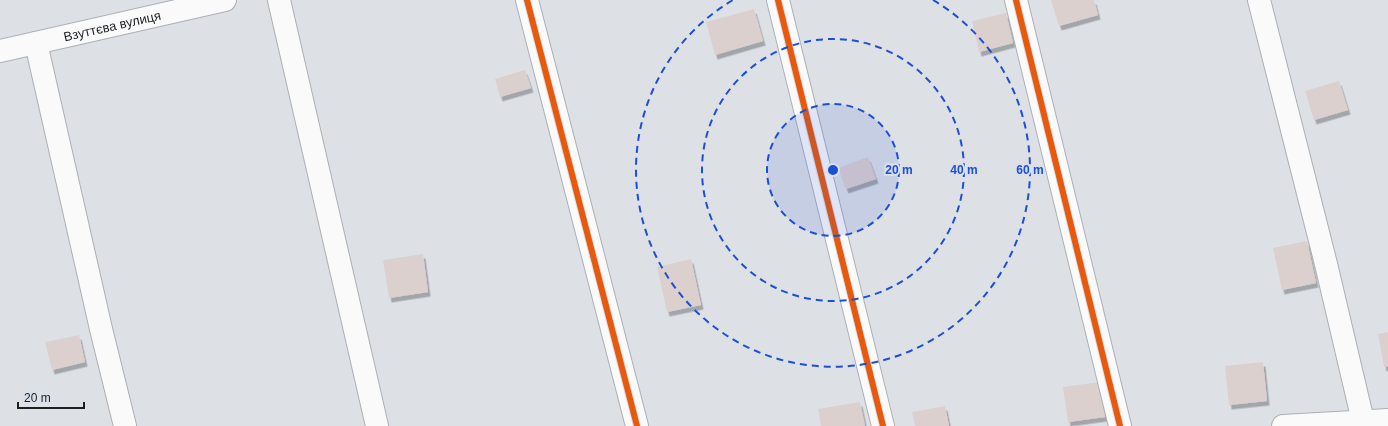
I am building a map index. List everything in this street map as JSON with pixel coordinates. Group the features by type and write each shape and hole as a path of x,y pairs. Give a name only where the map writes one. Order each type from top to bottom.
{"street":[{"name":"Взуттєва вулиця","path":"0,51 225,0"},
{"path":"278,0 377,426"},
{"path":"528,0 637,426"},
{"path":"778,0 883,426"},
{"path":"1016,0 1120,426"},
{"path":"1259,0 1326,264 1363,421"},
{"path":"36,43 100,329 125,426"},
{"path":"1283,426 1388,420"}],"building":[{"path":"1051,0 1094,0 1098,15 1059,26"},
{"path":"754,9 763,41 715,55 706,22"},
{"path":"1006,13 1013,43 979,52 972,21"},
{"path":"525,70 531,88 500,97 495,79"},
{"path":"1339,81 1348,110 1314,120 1305,91"},
{"path":"868,157 876,179 846,189 838,168"},
{"path":"1307,241 1316,283 1282,290 1273,248"},
{"path":"423,254 428,292 389,298 383,260"},
{"path":"691,259 701,305 667,312 657,267"},
{"path":"1388,332 1388,366 1384,367 1378,334"},
{"path":"79,335 85,362 52,370 45,342"},
{"path":"1263,362 1267,401 1229,405 1225,366"},
{"path":"1100,382 1105,417 1068,422 1063,387"},
{"path":"860,402 865,426 821,426 818,409"},
{"path":"945,406 949,426 915,426 912,412"}],"cycle path":[{"path":"527,0 637,426"},
{"path":"778,0 883,426"},
{"path":"1016,0 1120,426"}]}
